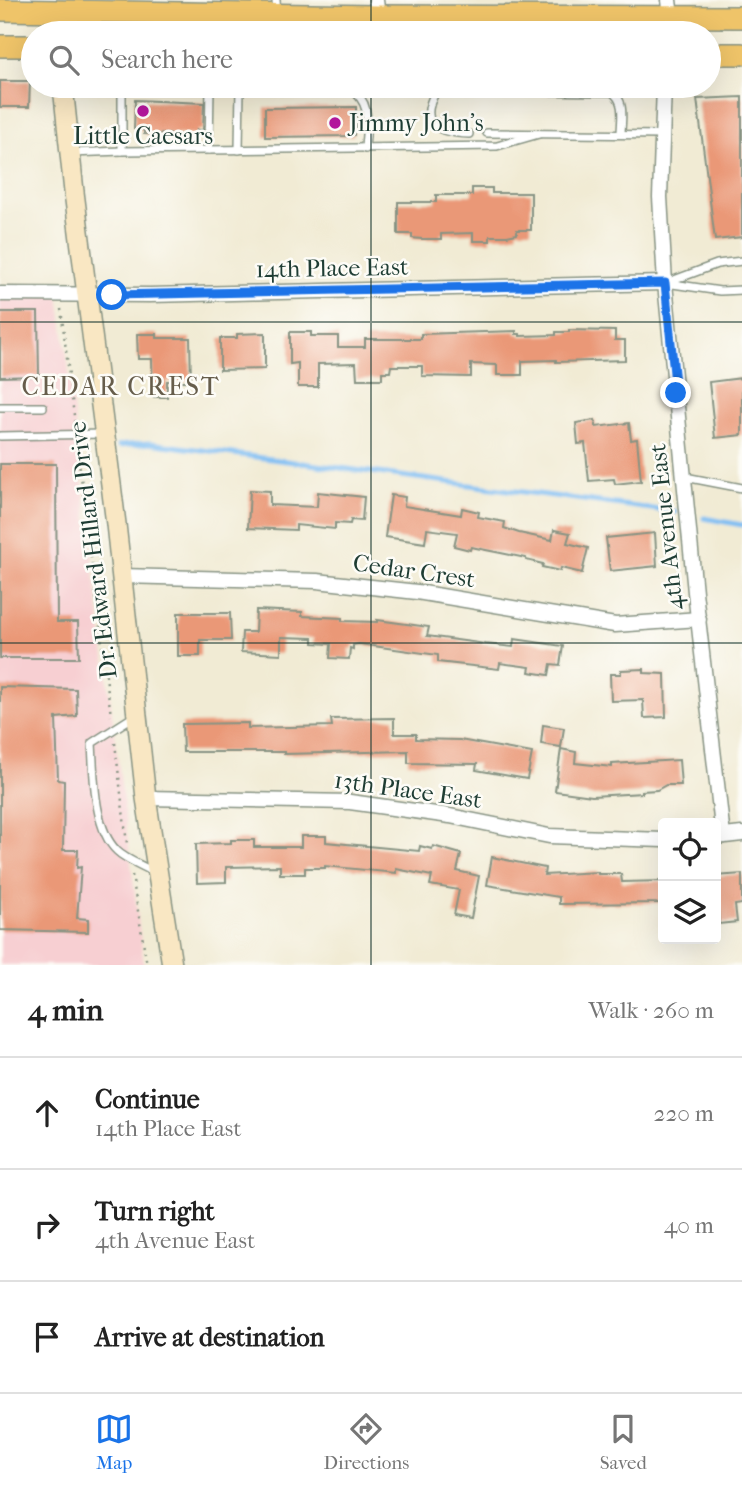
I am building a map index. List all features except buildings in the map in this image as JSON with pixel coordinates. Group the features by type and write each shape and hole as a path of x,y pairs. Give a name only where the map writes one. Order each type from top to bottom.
{"main road":[{"path":"0,10 56,6 276,7 378,16 549,12 742,17"},
{"path":"0,46 21,46"},
{"path":"721,54 742,54"}],"street":[{"name":"Dr. Edward Hillard Drive","path":"64,98 146,798 172,965"},
{"name":"4th Avenue East","path":"664,98 660,197 665,283 717,818"},
{"name":"14th Place East","path":"0,294 87,295 665,283"},
{"name":"Cedar Crest","path":"121,576 317,581 417,592 615,625 699,619"},
{"name":"13th Place East","path":"146,798 351,802 450,816 549,836 658,841"},
{"path":"721,836 742,834"}],"lane":[{"path":"122,98 122,151"},
{"path":"209,98 209,150"},
{"path":"237,98 239,150"},
{"path":"363,98 366,106 365,149"},
{"path":"433,98 429,110 430,122 436,129 469,134"},
{"path":"619,98 621,134"},
{"path":"486,133 662,135"},
{"path":"70,153 497,146 539,134"},
{"path":"665,283 717,264 742,261"},
{"path":"665,283 719,291 742,290"},
{"path":"0,407 43,407"},
{"path":"0,436 104,434"},
{"path":"684,477 742,488"},
{"path":"137,715 92,743 95,793 103,828 116,850 158,874"}],"path":[{"path":"59,295 74,418"},
{"path":"79,457 108,701"},
{"path":"117,756 121,806"},
{"path":"133,883 147,965"}],"shaded area":[{"path":"0,294 59,294 144,965 0,965"}],"waterway":[{"path":"119,446 149,443 675,512"},
{"path":"704,518 742,525"}],"place":[{"name":"Little Caesars","path":"143,111"},
{"name":"Jimmy John's","path":"335,123"}],"district":[{"name":"CEDAR CREST","path":"121,386"}],"route":[{"path":"112,295 665,283 676,393"}]}
